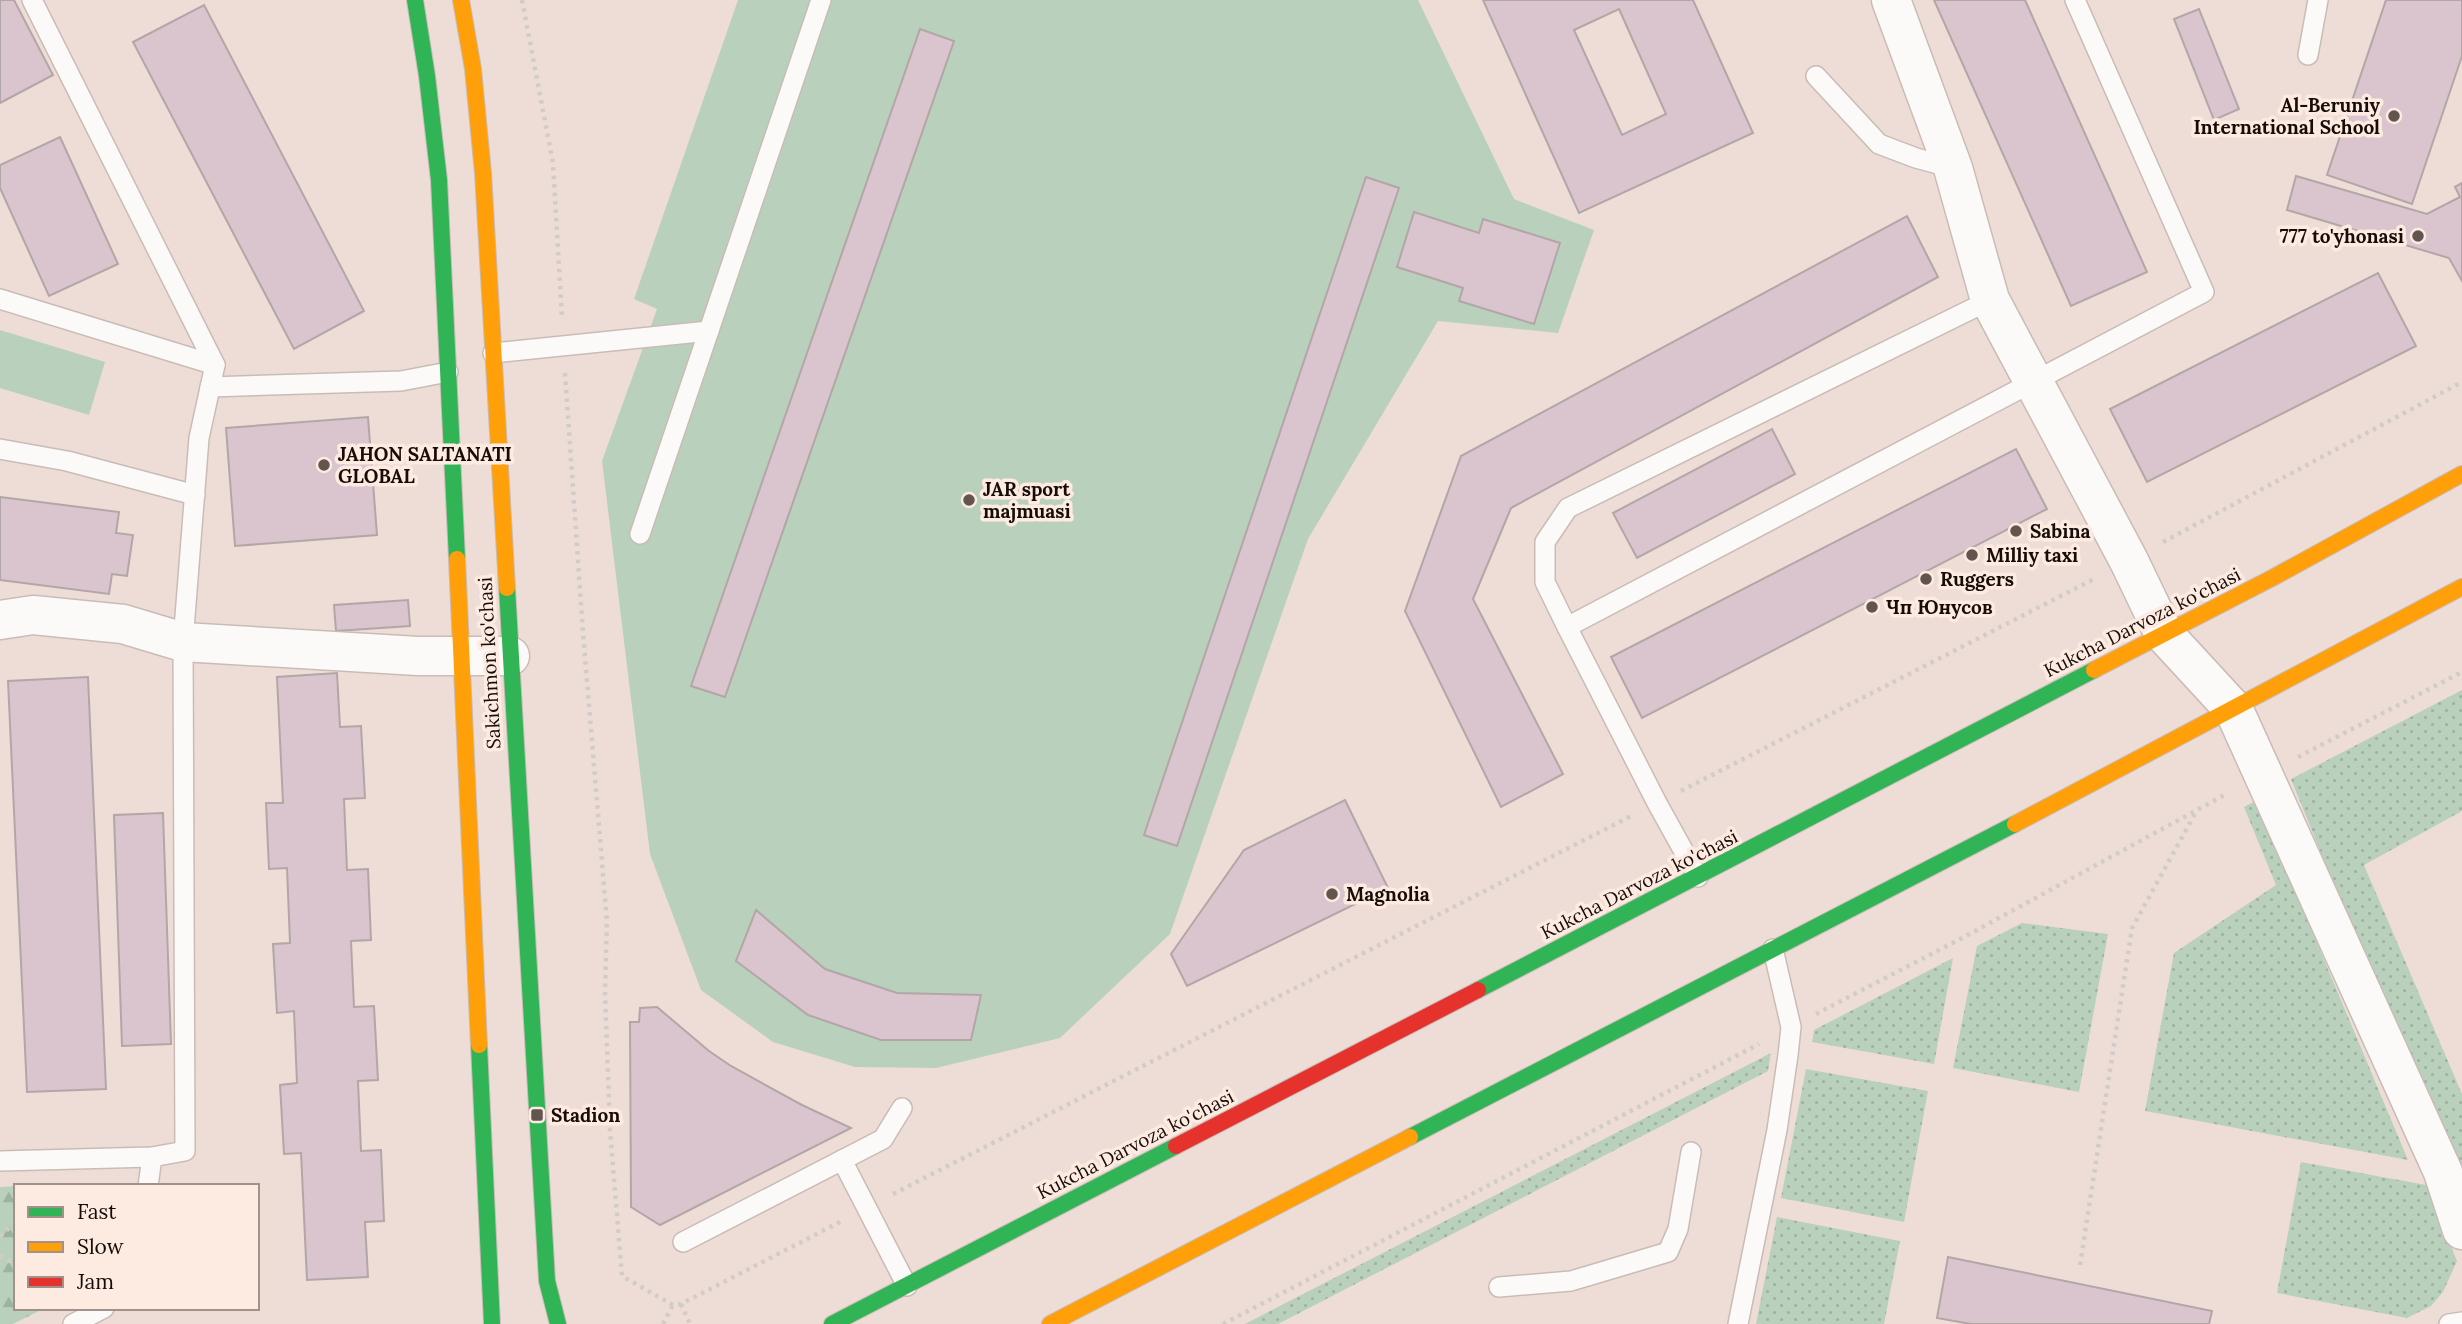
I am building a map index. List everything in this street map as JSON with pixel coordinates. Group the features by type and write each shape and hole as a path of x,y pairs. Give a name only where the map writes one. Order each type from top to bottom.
{"main road":[{"name":"Sakichmon ko'chasi","path":"415,0 439,180 492,1324"},
{"name":"Sakichmon ko'chasi","path":"461,0 479,121 547,1281 558,1324"},
{"name":"Kukcha Darvoza ko'chasi","path":"832,1324 2165,634 2462,474"},
{"path":"1050,1324 2234,710 2462,587"}],"street":[{"path":"1891,0 1952,168 1990,300 2165,634 2234,710 2443,1172 2462,1230"},
{"path":"0,621 33,615 122,624 183,642 418,656 510,656"}],"lane":[{"path":"640,534 821,0"},
{"path":"1567,627 2204,292 2075,0"},
{"path":"2308,55 2318,0"},
{"path":"0,1161 152,1157 185,1151 183,642 199,438 215,365 35,1"},
{"path":"1816,76 1879,144 1952,168"},
{"path":"0,299 215,365"},
{"path":"1698,877 1657,803 1545,582 1545,542 1568,508 1990,300"},
{"path":"493,353 709,331"},
{"path":"210,387 401,380 448,372"},
{"path":"0,449 66,461 195,495"},
{"path":"1738,1324 1777,1130 1791,1027 1773,948"},
{"path":"683,1242 883,1139 902,1108"},
{"path":"1499,1287 1571,1281 1668,1252 1678,1229 1691,1152"},
{"path":"148,1184 152,1157"},
{"path":"842,1160 906,1286"},
{"path":"73,1324 100,1310"},
{"path":"2449,1324 2462,1322"}],"path":[{"path":"522,0 553,163 583,633 607,922 605,992 610,1130 622,1276 673,1305 681,1304 2129,561 2462,383"},
{"path":"1223,1324 1966,936 2198,808 2462,672"},
{"path":"2080,1265 2132,928 2198,808"},
{"path":"0,1236 14,1224"},
{"path":"681,1304 690,1324"},
{"path":"663,1324 673,1305"}],"green space":[{"name":"JAR sport majmuasi","path":"738,0 1418,0 1514,199 1594,230 1558,333 1438,321 1308,539 1170,934 1060,1038 936,1068 855,1067 773,1042 701,990 650,854 602,461 657,309 634,299"},
{"path":"0,330 105,362 89,415 0,388"},
{"path":"2462,690 2462,811 2364,865 2462,1094 2462,1201 2291,779"},
{"path":"2257,800 2408,1160 2145,1111 2174,953 2276,885 2244,807"},
{"path":"2022,923 2108,934 2079,1092 1953,1068 1977,946"},
{"path":"1953,958 1934,1064 1812,1042 1814,1030"},
{"path":"1771,1053 1768,1071 1278,1324 1245,1324"},
{"path":"1806,1069 1928,1091 1904,1222 1781,1198"},
{"path":"2301,1162 2426,1185 2457,1261 2443,1292 2431,1306 2407,1318 2277,1293"},
{"path":"14,1186 14,1310 41,1310 13,1324 0,1324 0,1187"},
{"path":"1777,1217 1900,1241 1884,1324 1756,1324"}],"building":[{"path":"0,0 14,0 53,75 0,103"},
{"path":"1483,0 1693,0 1753,133 1579,213","holes":["1619,9 1666,114 1622,135 1574,30"]},
{"path":"1934,0 2025,0 2147,272 2071,306"},
{"name":"Al-Beruniy International School","path":"2386,0 2462,0 2462,56 2412,204 2327,175"},
{"path":"204,5 364,311 294,349 133,42"},
{"path":"2199,9 2239,109 2214,120 2174,19"},
{"path":"920,29 954,41 725,697 691,686"},
{"path":"60,137 118,264 49,296 0,188 0,165"},
{"name":"777 to'yhonasi","path":"2296,176 2427,214 2460,197 2455,187 2462,183 2462,281 2449,258 2287,210"},
{"path":"1366,177 1399,188 1177,846 1144,835"},
{"path":"1414,212 1479,233 1483,219 1560,243 1534,324 1459,301 1463,288 1397,267"},
{"path":"1907,216 1938,277 1511,508 1473,599 1563,774 1501,807 1405,611 1461,456"},
{"path":"2378,273 2416,346 2147,482 2110,409"},
{"path":"368,417 377,535 235,546 226,428"},
{"path":"1772,429 1795,474 1637,558 1613,513"},
{"path":"2016,449 2047,509 1642,718 1611,657"},
{"path":"0,497 119,512 116,533 133,535 127,576 112,574 109,594 0,580"},
{"path":"408,600 410,626 336,631 334,605"},
{"path":"337,673 340,727 361,726 365,798 344,799 347,870 368,869 371,940 351,941 354,1007 374,1006 378,1080 358,1081 361,1151 381,1150 384,1221 365,1222 368,1277 307,1280 301,1153 284,1154 280,1085 297,1083 294,1011 277,1013 273,944 290,943 287,868 269,869 266,803 283,803 277,677"},
{"path":"88,677 106,1089 27,1092 8,681"},
{"path":"1345,800 1388,888 1187,986 1171,954 1244,850"},
{"path":"163,813 171,1044 122,1046 114,815"},
{"path":"756,910 825,969 897,993 981,995 971,1040 881,1040 808,1015 736,961"},
{"path":"657,1007 731,1066 851,1128 660,1225 631,1207 630,1022 639,1022 640,1008"},
{"path":"1948,1257 2212,1311 2209,1324 1971,1324 1937,1318"}],"traffic: fast":[{"path":"415,0 439,180 457,559"},
{"path":"507,588 547,1281 558,1324"},
{"path":"1478,990 2094,670"},
{"path":"1410,1137 2015,824"},
{"path":"479,1045 492,1324"},
{"path":"832,1324 1176,1146"}],"traffic: slow":[{"path":"461,0 473,69 483,173 507,588"},
{"path":"2094,670 2274,577 2462,474"},
{"path":"457,559 479,1045"},
{"path":"2015,824 2462,587"},
{"path":"1050,1324 1410,1137"}],"traffic: jam":[{"path":"1176,1146 1478,990"}],"place":[{"name":"Al-Beruniy International School","path":"2394,116"},
{"name":"777 to'yhonasi","path":"2418,236"},
{"name":"JAHON SALTANATI GLOBAL","path":"324,465"},
{"name":"JAR sport majmuasi","path":"969,500"},
{"name":"Sabina","path":"2016,531"},
{"name":"Milliy taxi","path":"1972,555"},
{"name":"Ruggers","path":"1926,579"},
{"name":"Чп Юнусов","path":"1872,607"},
{"name":"Magnolia","path":"1332,894"},
{"name":"Stadion","path":"537,1115"}]}
